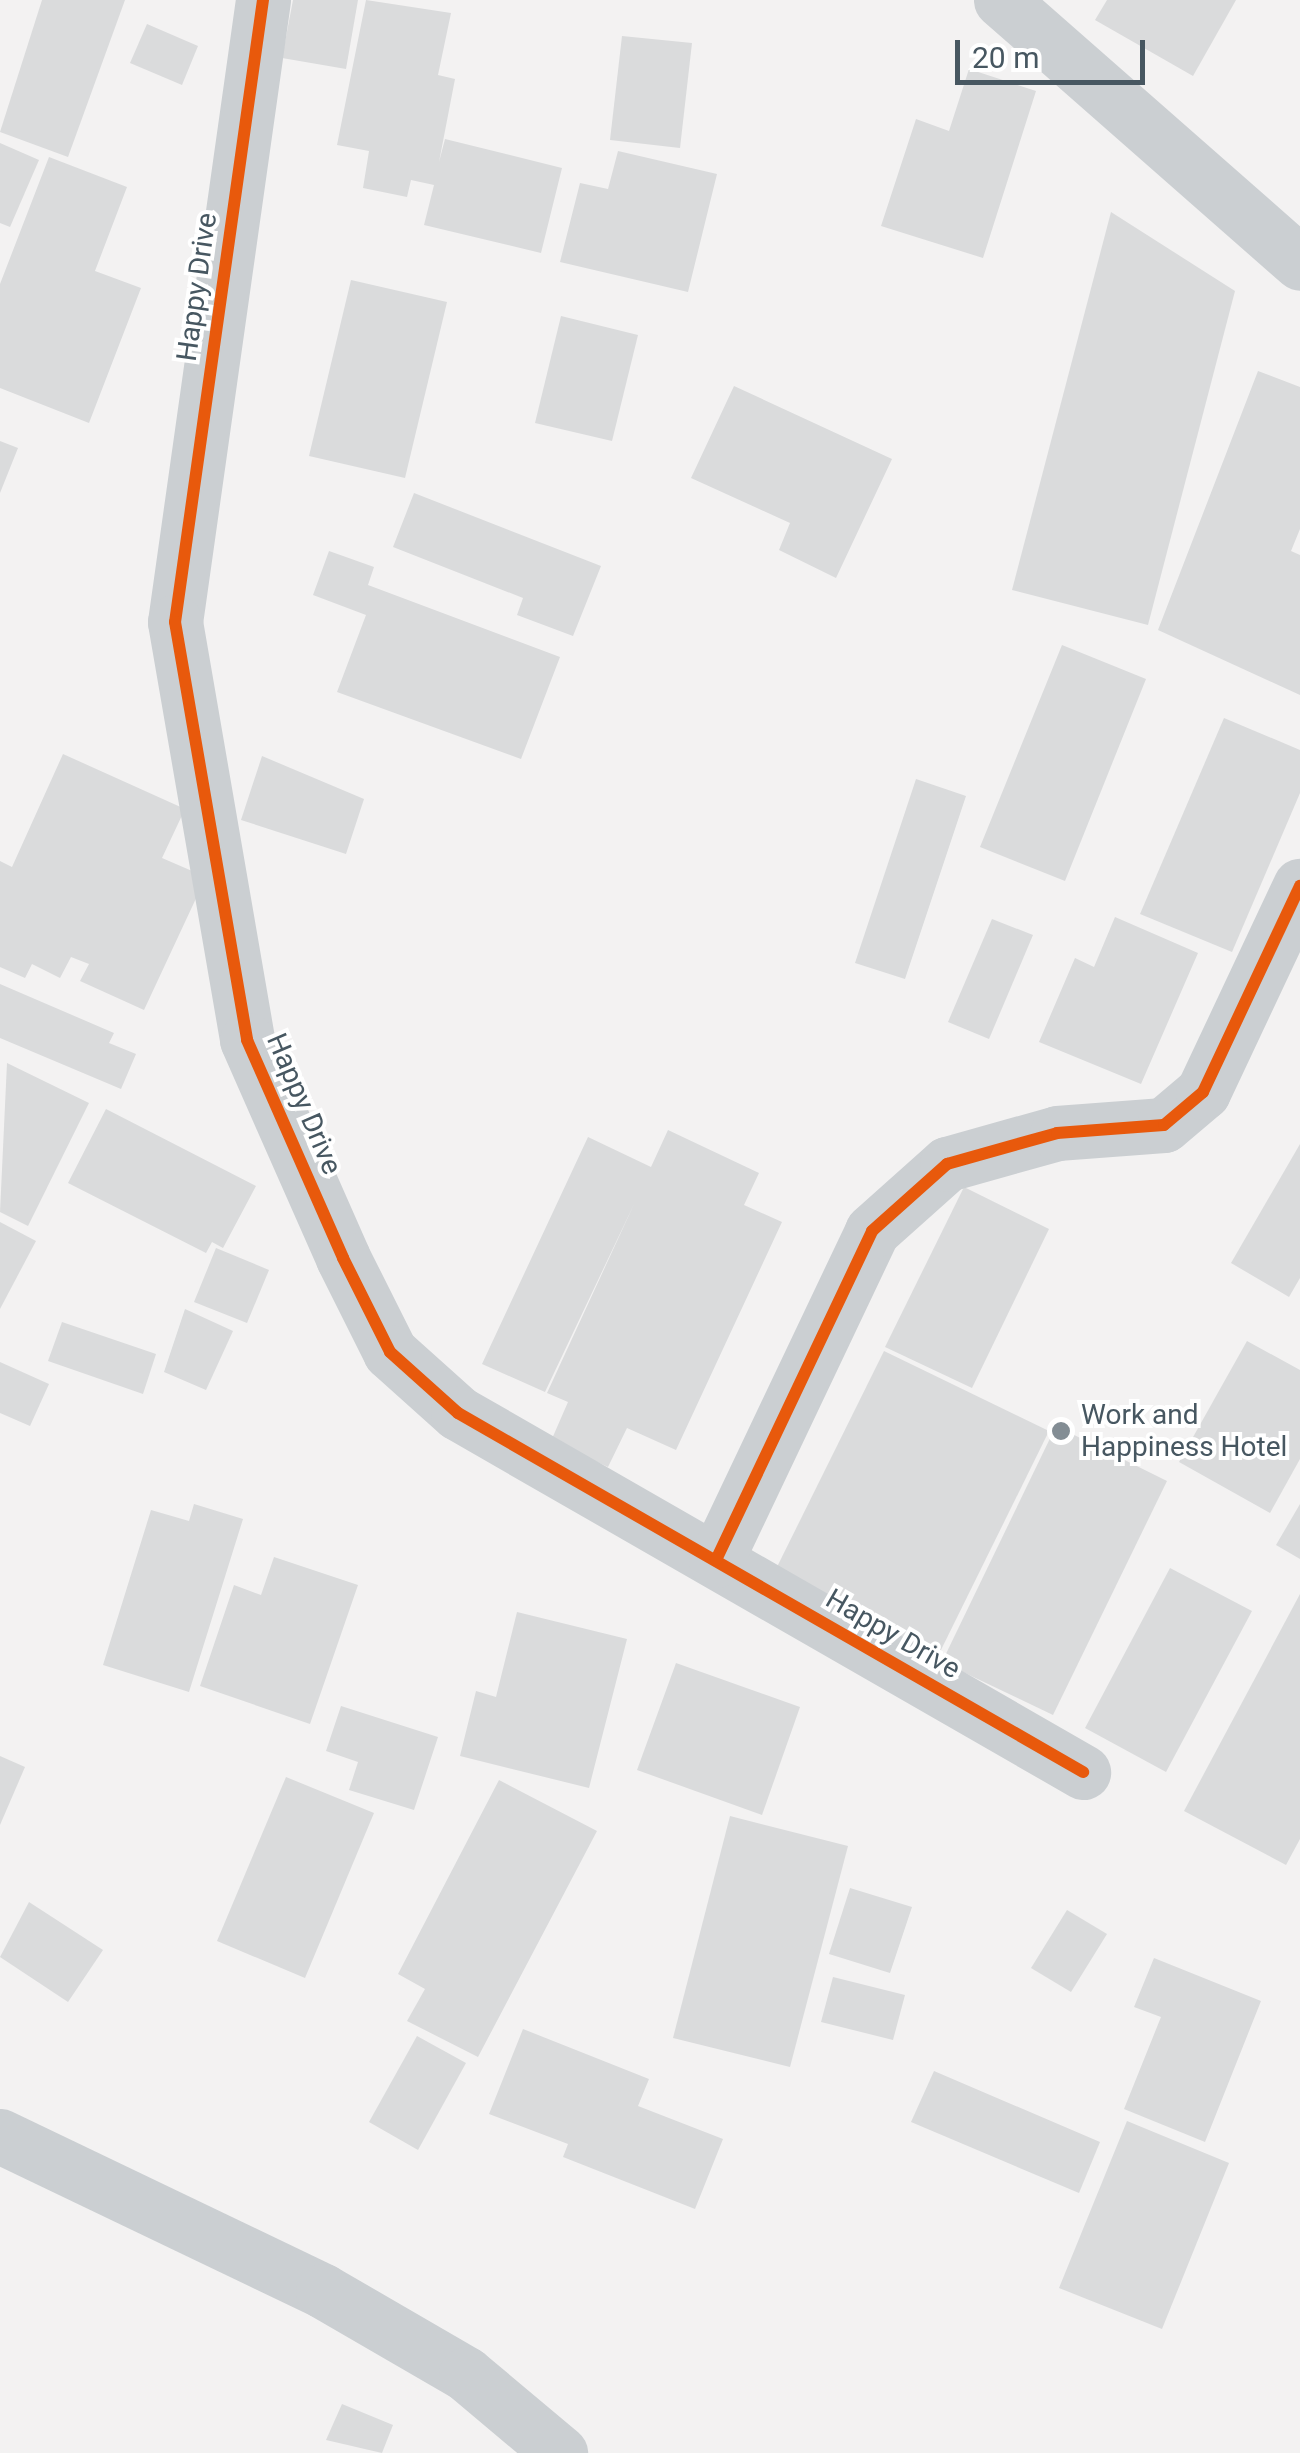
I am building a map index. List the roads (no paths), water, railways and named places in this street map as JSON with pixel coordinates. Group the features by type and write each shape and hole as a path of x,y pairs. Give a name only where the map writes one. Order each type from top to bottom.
{"street":[{"name":"Happy Drive","path":"263,0 175,622 247,1040 390,1352 458,1413 1082,1772"},
{"path":"1001,0 1300,263"},
{"path":"716,1560 872,1231 947,1164 1057,1133 1164,1125 1203,1092 1300,886"},
{"path":"0,2136 323,2291 466,2374 560,2453"}],"place":[{"name":"Work and Happiness Hotel","path":"1061,1431"}]}
